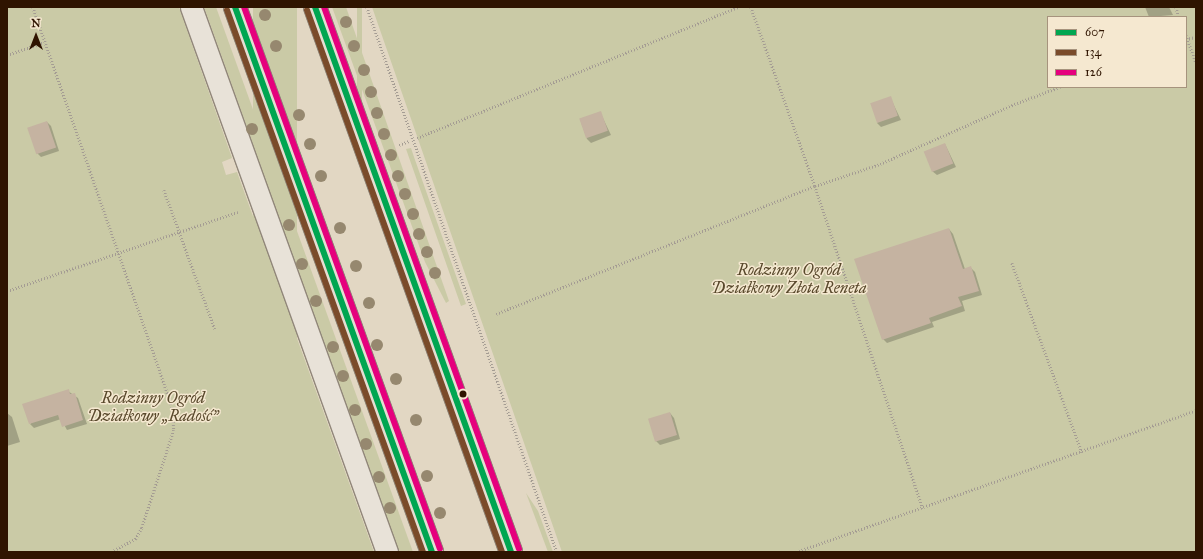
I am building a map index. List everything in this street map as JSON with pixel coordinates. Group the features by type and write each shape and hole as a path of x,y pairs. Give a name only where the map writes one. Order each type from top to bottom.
{"main road":[{"path":"235,7 432,552"},
{"path":"315,7 511,552"}],"street":[{"path":"191,7 387,552"}],"path":[{"path":"32,7 172,407 174,430 142,528 136,539 112,552"},
{"path":"367,7 557,552"},
{"path":"417,138 738,7"},
{"path":"751,7 815,186 923,508"},
{"path":"1196,37 1187,39 1196,63"},
{"path":"7,55 44,42"},
{"path":"496,314 815,186 880,164 1017,103 1057,88"},
{"path":"399,145 409,141"},
{"path":"164,190 215,329"},
{"path":"7,291 239,212"},
{"path":"1012,263 1082,452"},
{"path":"796,552 1082,452 1196,410"}],"green space":[{"name":"Rodzinny Ogród Działkowy „Radość”","path":"7,7 179,7 232,158 222,162 226,175 237,172 374,552 7,552"},
{"path":"204,7 216,7 413,552 398,552"},
{"path":"253,7 297,7 297,552 253,552"},
{"path":"332,7 346,7 449,301 446,303 425,262"},
{"path":"357,7 362,7 362,146 357,146"},
{"name":"Rodzinny Ogród Działkowy Złota Reneta","path":"372,7 1196,7 1196,552 562,552"},
{"path":"411,148 466,304 461,306 406,149"},
{"path":"526,493 538,511 553,552 548,552"}],"building":[{"path":"891,96 898,116 877,123 870,103"},
{"path":"601,111 608,131 586,138 579,118"},
{"path":"47,121 56,147 36,154 27,128"},
{"path":"945,143 953,163 932,172 924,152"},
{"path":"949,228 963,269 971,266 979,291 958,297 962,306 929,318 931,323 882,340 854,259"},
{"path":"69,389 70,394 75,393 83,420 62,427 58,415 29,424 22,404"},
{"path":"670,412 677,435 655,442 648,419"}],"transit line":[{"name":"607","path":"235,7 432,552"},
{"name":"126","path":"244,7 440,549"},
{"name":"607","path":"315,7 511,552"},
{"name":"126","path":"324,7 519,549"},
{"name":"134","path":"227,10 423,552"},
{"name":"134","path":"307,10 502,552"}]}
